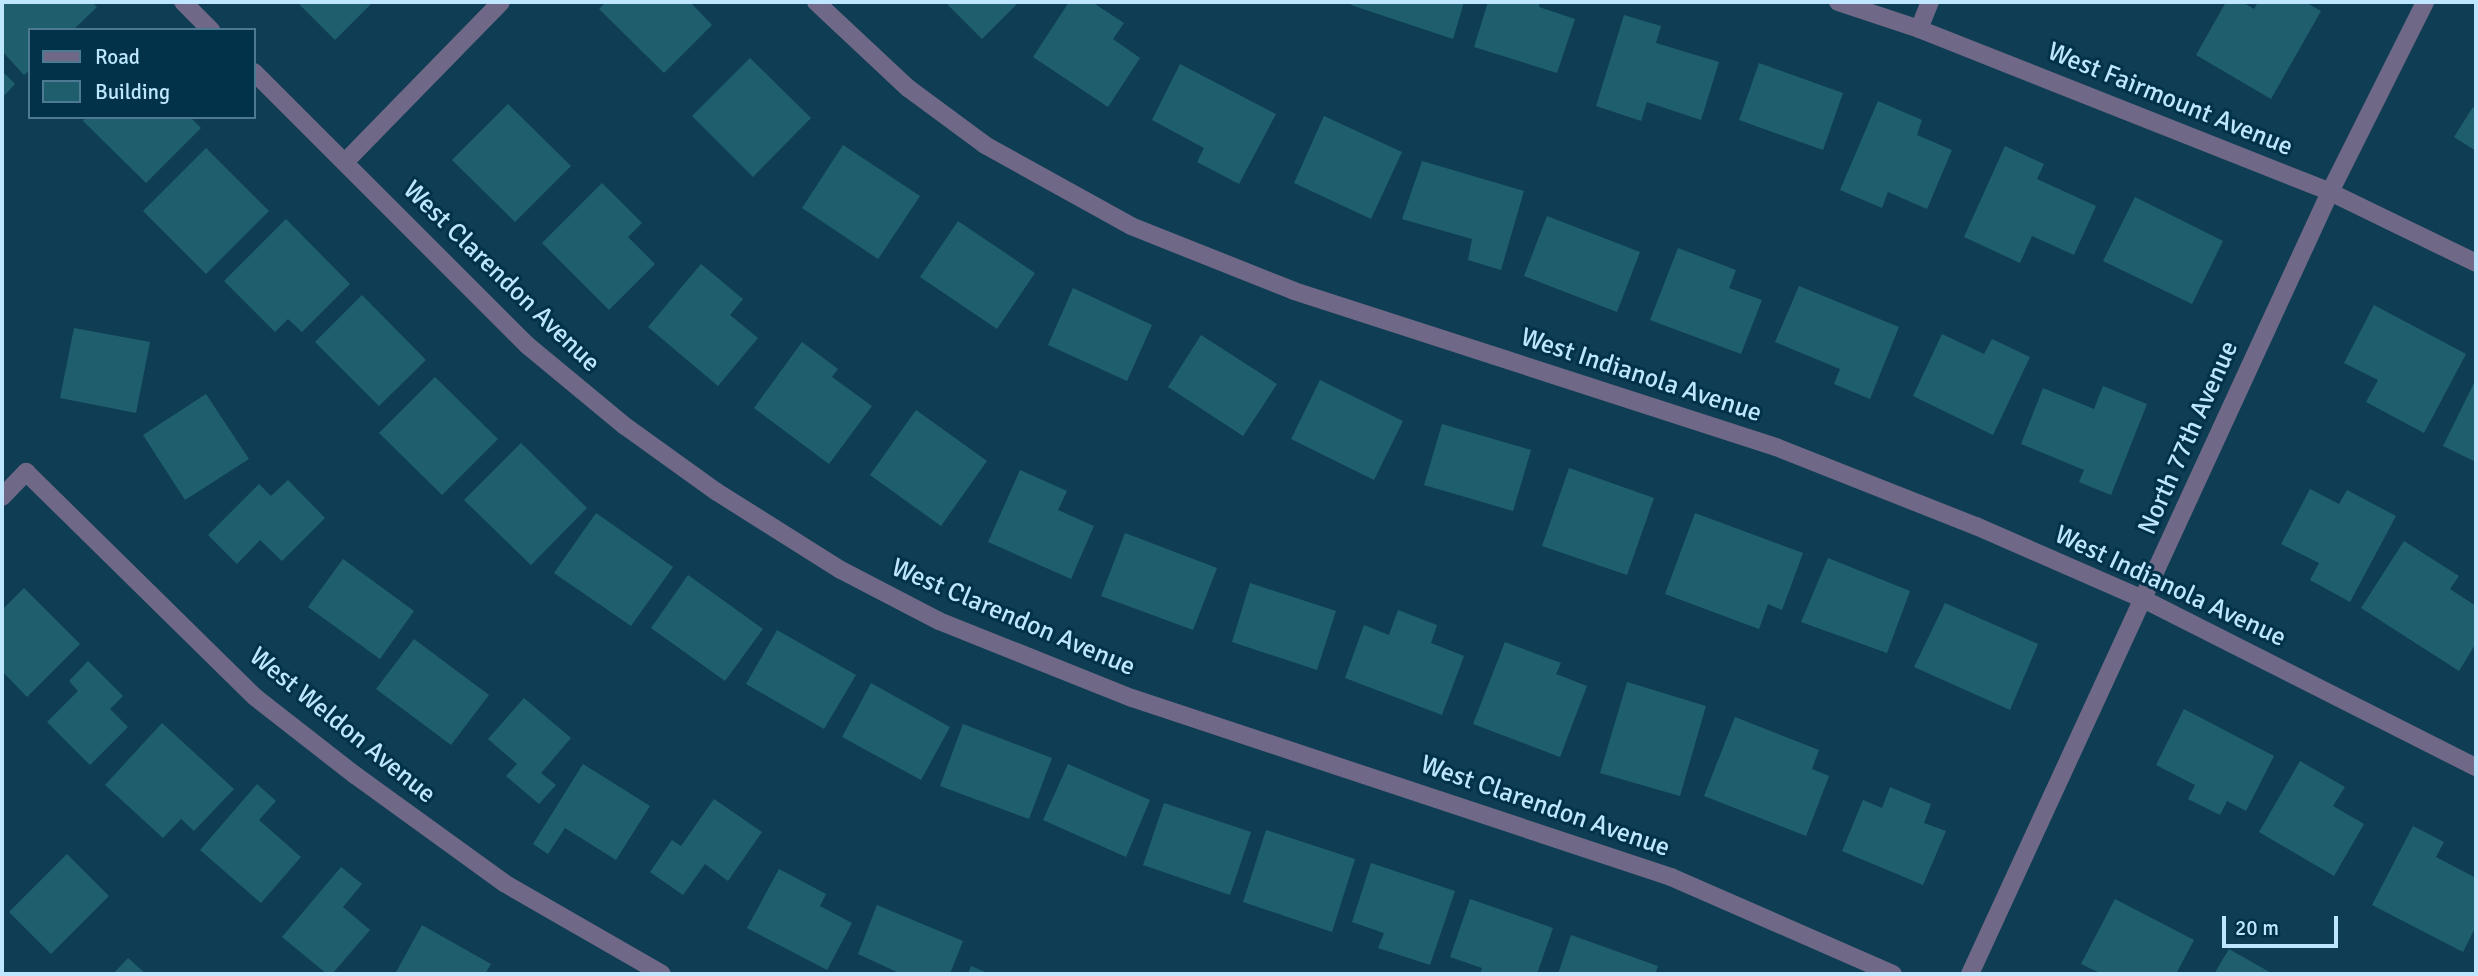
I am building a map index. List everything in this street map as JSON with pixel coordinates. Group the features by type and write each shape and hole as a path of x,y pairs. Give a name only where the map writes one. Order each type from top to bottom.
{"street":[{"path":"183,2 209,28"},
{"path":"345,162 501,2"},
{"name":"West Indianola Avenue","path":"816,2 908,88 985,145 1131,226 1294,291 1776,447 1976,526 2145,600 2476,767"},
{"name":"West Fairmount Avenue","path":"1838,2 1919,29 2330,192 2476,263"},
{"path":"1919,29 1930,2"},
{"name":"North 77th Avenue","path":"1970,974 2145,600 2330,192 2425,2"},
{"name":"West Clarendon Avenue","path":"256,74 527,345 605,410 717,492 841,570 939,621 1132,698 1671,877 1893,974"},
{"name":"West Weldon Avenue","path":"2,497 26,472 255,696 325,752 504,883 662,974"}],"building":[{"path":"3,2 92,2 97,7 75,28 28,28 28,72 24,75 2,51"},
{"path":"297,2 373,2 335,40"},
{"path":"606,2 690,2 712,25 664,73 599,9"},
{"path":"945,2 1019,2 982,39"},
{"path":"1069,2 1092,2 1124,23 1113,39 1140,58 1108,107 1033,57"},
{"path":"1352,2 1464,2 1453,39 1351,5"},
{"path":"1488,2 1540,2 1539,7 1575,19 1557,73 1474,47"},
{"path":"2226,2 2242,2 2254,9 2258,2 2305,2 2321,11 2271,99 2196,55"},
{"path":"1624,15 1661,26 1656,43 1719,62 1701,120 1647,102 1641,121 1596,106"},
{"path":"750,58 811,118 753,177 692,116"},
{"path":"1759,63 1843,93 1823,150 1739,120"},
{"path":"1180,64 1276,114 1239,184 1197,162 1204,148 1152,120"},
{"path":"2,71 15,84 2,98"},
{"path":"1878,101 1922,120 1917,135 1952,150 1927,209 1888,192 1882,208 1840,190"},
{"path":"508,104 571,166 515,222 452,160"},
{"path":"2473,107 2476,109 2476,151 2454,137"},
{"path":"1324,116 1402,152 1371,219 1294,183"},
{"path":"192,119 201,128 146,183 83,121"},
{"path":"843,145 920,196 878,259 802,208"},
{"path":"2005,146 2044,164 2037,179 2096,206 2074,255 2032,236 2020,263 1964,237"},
{"path":"206,148 269,211 206,274 143,211"},
{"path":"1422,161 1524,191 1501,270 1468,260 1472,239 1402,219"},
{"path":"602,183 642,223 628,237 655,264 609,310 542,243"},
{"path":"2135,197 2223,241 2192,304 2103,261"},
{"path":"1547,216 1640,252 1617,312 1524,276"},
{"path":"286,219 350,284 302,332 288,319 275,332 224,281"},
{"path":"958,221 1035,273 997,329 920,277"},
{"path":"1678,248 1736,270 1729,288 1762,300 1741,354 1650,320"},
{"path":"701,264 743,299 730,315 758,338 718,386 648,327"},
{"path":"1799,286 1899,327 1870,399 1834,384 1840,369 1775,342"},
{"path":"1073,288 1152,325 1127,381 1048,345"},
{"path":"362,295 426,360 379,406 315,342"},
{"path":"2374,305 2466,354 2424,433 2366,402 2378,380 2344,363"},
{"path":"74,328 150,342 136,413 60,398"},
{"path":"1942,334 1984,354 1992,339 2030,357 1993,435 1913,396"},
{"path":"1201,335 1277,384 1243,436 1168,387"},
{"path":"802,342 838,369 832,377 872,406 829,464 754,408"},
{"path":"435,377 498,439 442,495 379,433"},
{"path":"2476,379 2476,462 2443,446"},
{"path":"1320,380 1403,421 1374,480 1291,439"},
{"path":"2103,386 2147,404 2111,495 2079,482 2084,470 2021,444 2043,388 2094,409"},
{"path":"206,394 249,459 185,500 143,435"},
{"path":"916,410 987,461 941,526 870,475"},
{"path":"1442,424 1531,450 1513,511 1424,485"},
{"path":"521,443 587,508 531,565 464,500"},
{"path":"1569,468 1654,498 1627,575 1542,546"},
{"path":"1020,470 1067,491 1058,510 1094,526 1071,579 988,542"},
{"path":"288,480 325,518 282,561 260,540 237,564 208,535 259,484 271,496"},
{"path":"2310,489 2339,504 2347,490 2396,516 2350,602 2310,580 2319,563 2281,544"},
{"path":"596,513 673,567 631,626 554,573"},
{"path":"1695,513 1803,553 1782,610 1768,604 1759,629 1665,594"},
{"path":"1125,533 1217,568 1193,630 1101,596"},
{"path":"2404,541 2459,576 2450,589 2476,606 2476,643 2459,671 2361,608"},
{"path":"1828,558 1910,591 1887,653 1801,622"},
{"path":"343,559 414,611 380,659 308,607"},
{"path":"688,575 763,629 725,681 651,628"},
{"path":"1250,583 1336,611 1317,670 1232,642"},
{"path":"24,588 80,644 27,697 2,671 2,610"},
{"path":"1945,603 2038,644 2010,710 1914,667"},
{"path":"1398,610 1437,625 1431,643 1464,656 1442,715 1345,678 1364,625 1389,635"},
{"path":"777,630 856,675 824,729 746,684"},
{"path":"414,639 489,695 451,745 376,689"},
{"path":"1505,642 1561,663 1556,674 1587,686 1560,757 1473,724"},
{"path":"88,661 123,696 110,709 128,727 90,765 47,722 78,691 69,681"},
{"path":"1627,682 1706,706 1680,796 1600,773"},
{"path":"871,683 950,727 921,780 842,737"},
{"path":"524,698 571,738 541,773 556,785 539,804 506,776 517,764 488,739"},
{"path":"2184,709 2274,756 2246,811 2227,801 2220,815 2188,799 2195,785 2156,765"},
{"path":"1735,717 1819,750 1812,769 1829,776 1806,836 1704,796"},
{"path":"162,723 234,789 194,831 181,819 163,838 105,785"},
{"path":"963,724 1052,758 1029,819 940,786"},
{"path":"2300,761 2345,787 2333,806 2364,824 2334,876 2259,832"},
{"path":"583,764 650,806 616,860 565,828 548,854 533,844"},
{"path":"1068,764 1150,800 1126,857 1043,820"},
{"path":"257,784 276,801 259,820 301,857 261,903 200,850"},
{"path":"1890,787 1931,804 1924,823 1946,831 1923,885 1842,851 1863,800 1882,808"},
{"path":"714,799 762,832 728,881 705,864 683,895 650,872 672,840 681,846"},
{"path":"1164,803 1251,832 1230,895 1143,865"},
{"path":"2413,826 2444,842 2436,857 2476,878 2476,926 2463,952 2372,905"},
{"path":"1266,830 1355,859 1332,932 1243,902"},
{"path":"67,854 109,896 51,954 9,912"},
{"path":"1371,863 1455,891 1430,965 1378,948 1384,933 1352,922"},
{"path":"341,867 362,884 343,907 370,930 332,974 327,974 282,937"},
{"path":"779,869 826,894 820,906 852,923 827,970 747,928"},
{"path":"1470,899 1553,928 1537,974 1480,974 1482,968 1450,957"},
{"path":"2115,899 2194,940 2176,974 2102,974 2081,964"},
{"path":"877,905 963,941 950,974 901,974 858,954"},
{"path":"422,925 491,964 485,974 395,974"},
{"path":"1571,935 1658,966 1655,974 1558,974"},
{"path":"2229,949 2273,974 2214,974"},
{"path":"128,958 146,974 113,974"},
{"path":"971,966 990,974 968,974"}]}
